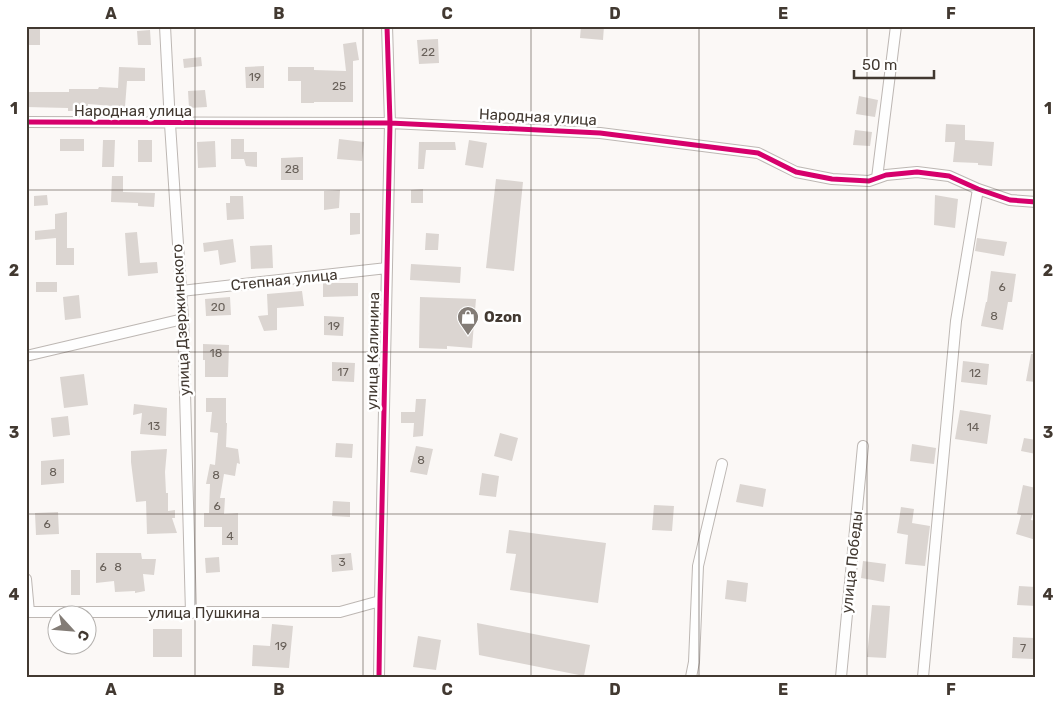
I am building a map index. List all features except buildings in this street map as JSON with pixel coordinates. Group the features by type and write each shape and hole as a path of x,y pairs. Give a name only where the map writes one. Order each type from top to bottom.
{"street":[{"name":"улица Дзержинского","path":"165,26 183,319 192,613"},
{"name":"улица Калинина","path":"379,677 390,123 387,26"},
{"path":"877,178 896,26"},
{"name":"Народная улица","path":"26,122 170,124 390,123 600,132 758,153 796,172 832,179 869,182 877,178 917,172 949,176 1010,200 1036,202"},
{"path":"923,677 956,321 978,189"},
{"name":"Степная улица","path":"181,291 387,268"},
{"path":"26,356 183,319"},
{"name":"улица Победы","path":"841,677 863,446"},
{"path":"691,677 694,662 698,566 722,464"},
{"path":"26,579 27,612"},
{"name":"улица Пушкина","path":"27,612 340,612 380,600"}],"cycle path":[{"path":"379,677 390,123 387,26"},
{"path":"26,122 390,123 600,133 758,153 796,172 832,179 869,181 886,175 917,172 949,176 1010,200 1036,202"}],"place":[{"name":"Ozon","path":"468,336"}]}
